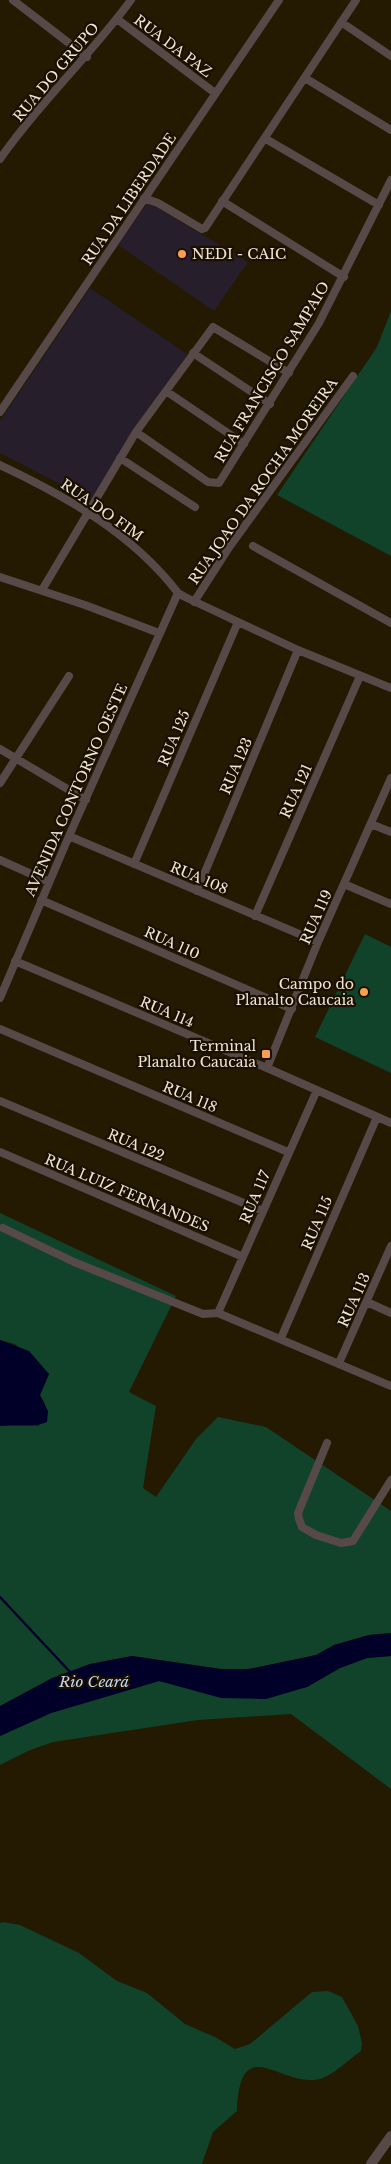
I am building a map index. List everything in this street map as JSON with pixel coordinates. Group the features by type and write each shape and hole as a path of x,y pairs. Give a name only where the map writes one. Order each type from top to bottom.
{"street":[{"path":"13,0 87,56"},
{"name":"RUA DO GRUPO","path":"0,159 35,115 87,56 131,0"},
{"name":"RUA DA LIBERDADE","path":"0,412 279,0"},
{"path":"144,198 158,203 200,228 205,228 266,139 356,0"},
{"name":"RUA DA PAZ","path":"117,19 215,93"},
{"path":"341,22 391,56"},
{"path":"305,78 391,130"},
{"path":"266,139 379,205"},
{"name":"RUA FRANCISCO SAMPAIO","path":"136,432 214,484 219,483 289,373 344,277 391,180"},
{"path":"222,201 344,277"},
{"path":"42,590 136,432 213,327 289,373"},
{"path":"193,353 270,404"},
{"name":"RUA JOAO DA ROCHA MOREIRA","path":"194,602 228,549 353,376"},
{"path":"166,391 244,444"},
{"path":"120,458 195,507"},
{"name":"RUA DO FIM","path":"0,465 64,496 88,513 136,548 178,593 298,650 391,688"},
{"path":"253,546 391,623"},
{"path":"0,577 42,590 159,633"},
{"name":"AVENIDA CONTORNO OESTE","path":"0,998 69,836 178,593"},
{"name":"RUA 125","path":"134,864 238,622"},
{"name":"RUA 123","path":"197,891 298,650"},
{"path":"0,783 69,676"},
{"name":"RUA 121","path":"255,916 360,676"},
{"path":"0,749 86,800"},
{"name":"RUA 119","path":"267,1068 318,942 391,778"},
{"path":"371,824 391,832"},
{"name":"RUA 108","path":"69,836 318,942"},
{"path":"0,860 49,882"},
{"path":"344,884 391,904"},
{"name":"RUA 110","path":"42,900 292,1009"},
{"name":"RUA 114","path":"15,961 267,1068 391,1124"},
{"name":"RUA 118","path":"0,1029 288,1152"},
{"name":"RUA 117","path":"218,1313 317,1090"},
{"name":"RUA 122","path":"0,1101 263,1211"},
{"name":"RUA 115","path":"281,1338 377,1117"},
{"name":"RUA LUIZ FERNANDES","path":"0,1152 243,1257"},
{"path":"2,1228 74,1262 203,1314 218,1313 391,1386"},
{"name":"RUA 113","path":"339,1363 391,1246"},
{"path":"367,1302 391,1313"},
{"path":"327,1443 298,1512 302,1526 308,1531 341,1543 353,1541 391,1480"},
{"path":"372,2164 391,2136"}],"shaded area":[{"name":"NEDI - CAIC","path":"148,202 248,262 214,311 118,245"},
{"path":"90,288 187,354 91,500 0,453 0,421"}],"green space":[{"path":"391,311 391,556 277,495 377,347"},
{"name":"Campo do Planalto Caucaia","path":"365,934 391,947 391,1073 315,1037"},
{"path":"0,1213 176,1296 129,1392 156,1406 143,1488 156,1497 196,1439 218,1417 266,1427 391,1511 391,1633 369,1635 334,1645 317,1655 249,1669 221,1669 132,1656 90,1664 0,1706 0,1426 19,1424 39,1426 45,1404 40,1395 49,1374 15,1344 0,1340"},
{"path":"391,1656 391,1789 291,1714 198,1720 53,1742 30,1750 0,1765 0,1736 51,1713 159,1681 186,1687 307,1687 340,1668 367,1658"},
{"path":"0,1923 20,1925 79,1953 117,1981 147,1993 185,2024 215,2037 235,2049 250,2044 312,1992 328,1991 342,1997 358,2026 362,2043 361,2051 337,2070 323,2078 308,2080 266,2068 255,2067 246,2072 240,2086 237,2111 213,2132 202,2164 0,2164"}],"water":[{"path":"0,1340 29,1351 49,1374 40,1395 48,1411 47,1422 36,1425 0,1426"},
{"name":"Rio Ceará","path":"391,1633 391,1656 367,1658 340,1668 307,1687 266,1699 221,1698 159,1681 51,1713 0,1736 0,1706 52,1678 90,1664 132,1656 221,1669 249,1669 316,1655 334,1645 369,1635"}],"waterway":[{"path":"0,1597 71,1673"}],"place":[{"name":"NEDI - CAIC","path":"182,254"},
{"name":"Campo do Planalto Caucaia","path":"364,992"},
{"name":"Terminal Planalto Caucaia","path":"266,1054"}]}
